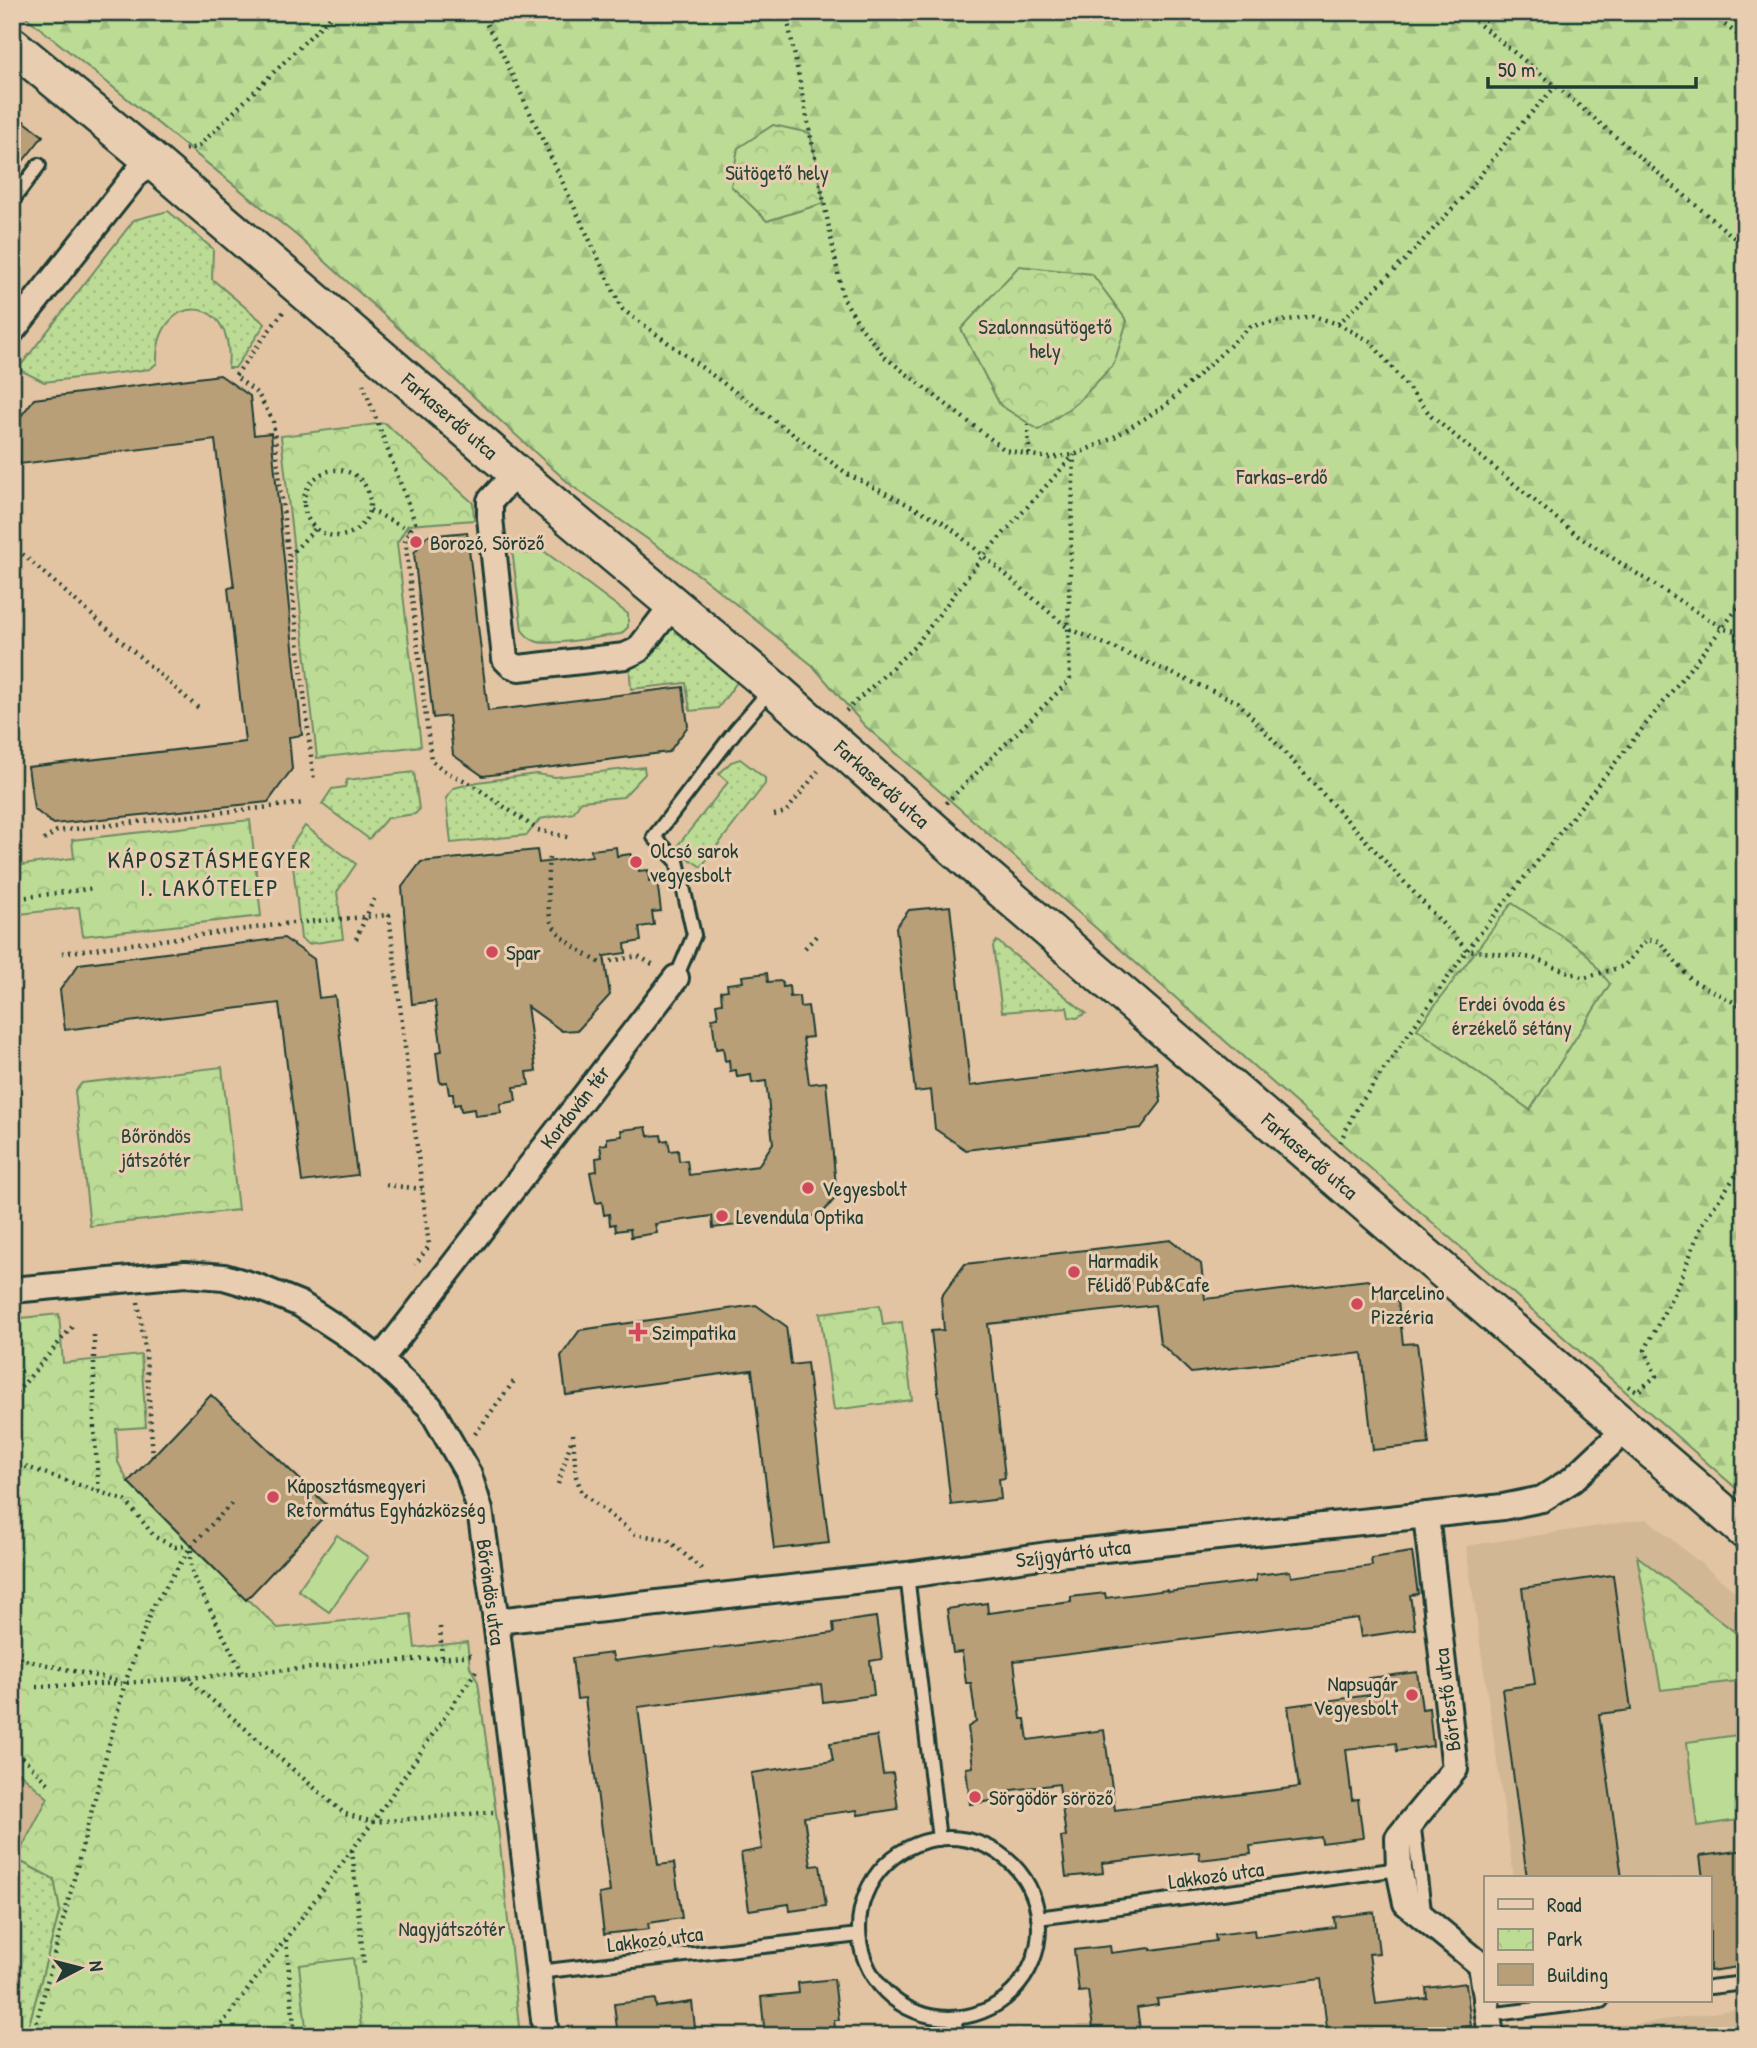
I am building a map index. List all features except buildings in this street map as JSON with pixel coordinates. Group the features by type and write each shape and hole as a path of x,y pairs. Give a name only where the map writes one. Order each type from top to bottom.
{"street":[{"name":"Farkaserdő utca","path":"12,45 772,687 926,824 1745,1531"},
{"path":"12,331 149,158"},
{"path":"516,473 490,501 489,518 505,659 511,665 519,668 625,656 638,650 674,603"},
{"name":"Kordován tér","path":"380,1360 676,978"},
{"name":"Bőröndös utca","path":"12,1290 185,1274 225,1277 300,1304 380,1360 430,1407 469,1475 480,1510 546,2036"},
{"name":"Szíjgyártó utca","path":"496,1621 907,1575 1048,1555 1503,1507 1542,1499 1572,1480 1626,1429"},
{"name":"Bőrfestő utca","path":"1426,1516 1455,1769 1398,1838 1399,1869 1406,1903 1481,1965 1484,1985"}],"lane":[{"path":"12,201 39,165"},
{"name":"Kordován tér","path":"676,978 694,935 677,861 654,837 772,687"},
{"path":"907,1575 939,1839"},
{"path":"1413,1820 1425,1918"},
{"path":"939,1839 962,1839 985,1846 1003,1857 1021,1875 1032,1893 1038,1919 1037,1944 1028,1970 1016,1989 988,2009 955,2019 927,2016 910,2010 891,1998 875,1981 863,1957 859,1935 860,1910 869,1887 881,1868 900,1852 919,1843 939,1839"},
{"name":"Lakkozó utca","path":"1038,1919 1399,1869"},
{"name":"Lakkozó utca","path":"538,1972 859,1935"},
{"path":"1712,1987 1745,1983"},
{"path":"1488,2012 1591,2002"},
{"path":"955,2019 956,2036"}],"path":[{"path":"149,158 199,146 335,12"},
{"path":"480,12 502,53 622,309 849,475 944,523 1068,628 1238,702 1467,950 1533,958 1584,978 1624,966 1646,940 1659,941 1691,981 1745,1008"},
{"path":"786,12 843,298 863,330 886,358 1005,450 1048,458 1074,455 1111,439 1165,406 1251,326 1313,316 1338,324 1370,341 1432,417 1578,536 1724,629 1745,632"},
{"path":"1464,12 1556,86 1745,247"},
{"path":"1708,12 1745,40"},
{"path":"1338,324 1404,261 1464,196 1515,131 1556,86"},
{"path":"300,288 235,376 258,394 273,421 314,782"},
{"path":"362,380 415,522 405,539 432,760 446,772 468,782 538,830 571,838"},
{"path":"1028,424 1029,454"},
{"path":"845,711 916,645 983,556 1074,455"},
{"path":"926,824 1070,680 1068,628 1074,455"},
{"path":"340,469 353,474 364,483 370,496 370,510 365,523 354,532 341,537 327,536 315,529 306,518 303,504 306,490 314,478 326,471 340,469"},
{"path":"370,510 410,530"},
{"path":"289,557 315,529"},
{"path":"12,545 198,708"},
{"path":"1327,1171 1355,1111 1467,950 1724,629 1745,599"},
{"path":"774,815 786,813 818,771"},
{"path":"44,841 57,831 305,803"},
{"path":"548,858 546,871 551,923 575,948 600,963 638,956 676,978"},
{"path":"12,899 95,888"},
{"path":"356,939 375,897"},
{"path":"291,915 292,923"},
{"path":"62,953 292,923 389,915 429,1246 415,1265"},
{"path":"806,948 818,933"},
{"path":"1627,1385 1637,1392 1656,1376 1645,1350 1681,1279 1702,1224 1745,1162"},
{"path":"386,1185 422,1189"},
{"path":"136,1277 146,1355 153,1457"},
{"path":"12,1398 72,1327"},
{"path":"94,1335 94,1427 99,1492"},
{"path":"475,1435 514,1381"},
{"path":"558,1484 573,1434 576,1476 582,1493 635,1534 668,1540 707,1573"},
{"path":"12,1472 14,1464 126,1501 155,1537 175,1546 192,1545"},
{"path":"33,2036 125,1683 152,1608 192,1545 234,1502"},
{"path":"192,1545 192,1576 242,1672"},
{"path":"440,1627 442,1659"},
{"path":"36,1687 125,1683 479,1654"},
{"path":"12,1657 125,1683"},
{"path":"213,2036 373,1822 481,1665"},
{"path":"186,1678 345,1814 373,1822 518,1809"},
{"path":"12,1747 49,1784"},
{"path":"352,1849 364,1966"},
{"path":"286,1940 295,2036"}],"shaded area":[{"path":"1647,1519 1745,1600 1745,1968 1712,1973 1712,1876 1514,1876 1466,1546"},
{"path":"12,1766 49,1798 12,1866"},
{"path":"1745,2008 1745,2036 1556,2036"}],"green space":[{"name":"Farkas-erdő","path":"20,12 467,12 475,18 542,16 547,12 1745,12 1745,1496 864,725 812,665 703,578 572,486 296,235"},
{"name":"Sütögető hely","path":"773,125 810,133 824,203 767,221 731,186 738,148"},
{"path":"168,211 213,249 212,279 265,324 235,368 228,368 227,343 220,325 209,314 195,310 181,313 169,323 160,339 157,363 150,369 44,382 18,369 134,220"},
{"name":"Szalonnasütögető hely","path":"1019,266 1092,274 1127,321 1114,364 1078,402 1039,430 1000,405 961,329"},
{"path":"385,423 473,503 474,520 408,525 397,543 421,746 317,758 281,436"},
{"path":"529,540 628,614 628,627 621,634 563,642 541,643 527,636 522,630 512,549 519,541"},
{"path":"668,625 674,625 740,678 718,708 690,711 686,683 631,689 629,660"},
{"path":"740,759 765,778 765,784 701,867 675,849 728,782 719,774 731,762"},
{"path":"644,767 645,774 623,797 581,801 573,813 540,819 527,835 451,843 446,798 454,788 536,774 555,777"},
{"path":"414,772 419,810 415,814 387,818 369,839 322,804 332,789 345,787 347,780"},
{"path":"250,820 261,916 83,936 79,907 20,914 15,866 74,858 72,840"},
{"path":"305,826 356,864 337,892 343,939 308,944 301,939 291,846"},
{"name":"Erdei óvoda és érzékelő sétány","path":"1512,903 1584,951 1610,984 1530,1110 1417,1029"},
{"path":"997,941 1086,1013 1077,1018 1069,1017 1067,1007 1002,1012 993,946"},
{"name":"Bőröndös játszótér","path":"222,1067 238,1210 90,1226 75,1091 82,1083"},
{"path":"880,1305 883,1325 902,1322 912,1400 834,1410 820,1313"},
{"name":"Nagyjátszótér","path":"59,1314 63,1363 141,1355 146,1427 116,1429 118,1462 128,1482 204,1559 278,1628 411,1614 415,1648 467,1642 470,1667 478,1682 499,1835 520,2036 26,2036 60,1910 54,1879 16,1859 48,1798 12,1766 12,1319"},
{"path":"337,1535 368,1557 329,1612 298,1590"},
{"path":"1637,1556 1745,1640 1745,1680 1661,1690"},
{"path":"1745,1734 1745,1819 1697,1826 1687,1742"},
{"path":"16,1859 54,1879 60,1910 26,2036 12,2036 12,1866"},
{"path":"353,1958 362,2036 307,2036 299,1965"}],"place":[{"name":"Borozó, Söröző","path":"416,542"},
{"name":"Olcsó sarok vegyesbolt","path":"636,862"},
{"name":"Spar","path":"492,952"},
{"name":"Vegyesbolt","path":"808,1188"},
{"name":"Levendula Optika","path":"722,1216"},
{"name":"Harmadik Félidő Pub&Cafe","path":"1074,1272"},
{"name":"Marcelino Pizzéria","path":"1357,1304"},
{"name":"Szimpatika","path":"638,1332"},
{"name":"Káposztásmegyeri Református Egyházközség","path":"273,1497"},
{"name":"Napsugár Vegyesbolt","path":"1412,1695"},
{"name":"Sörgödör söröző","path":"975,1797"}],"district":[{"name":"KÁPOSZTÁSMEGYER I. LAKÓTELEP","path":"210,873"}]}
